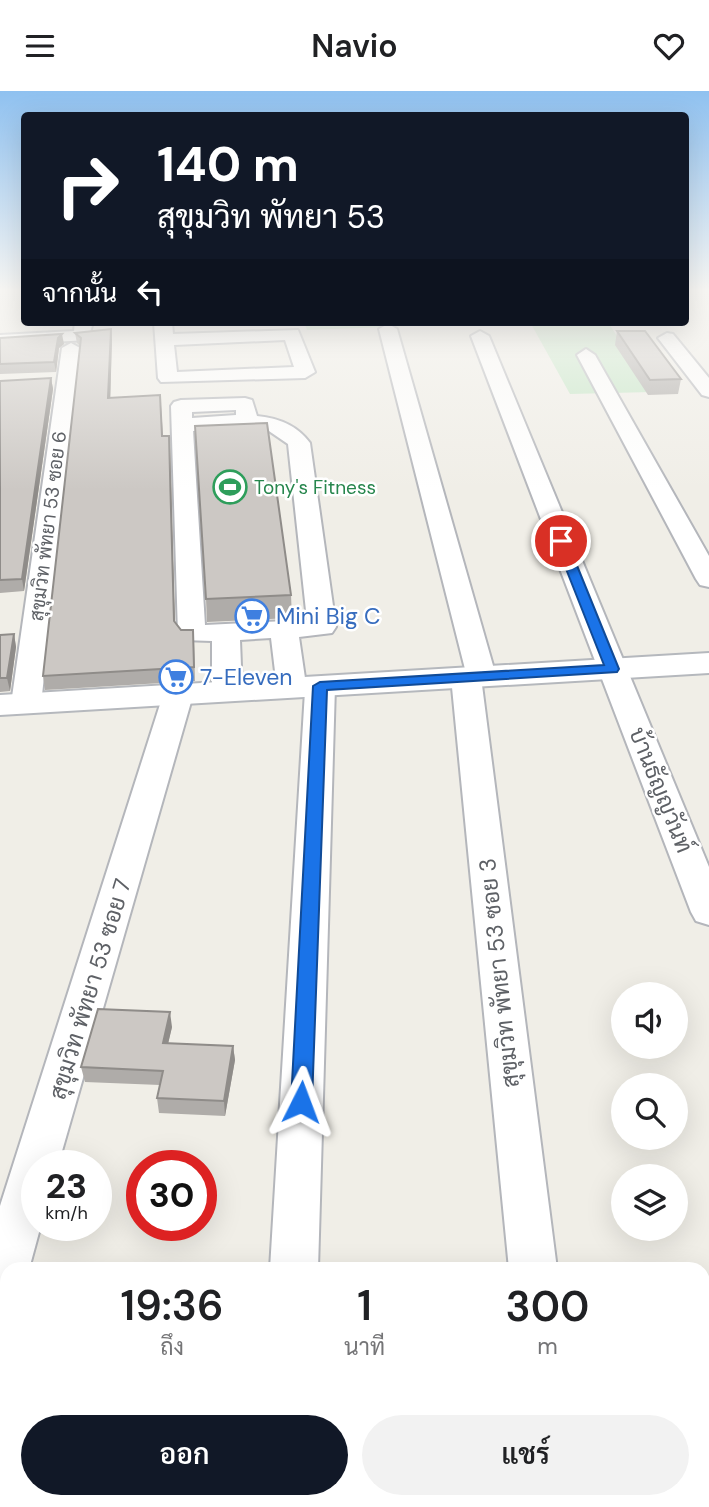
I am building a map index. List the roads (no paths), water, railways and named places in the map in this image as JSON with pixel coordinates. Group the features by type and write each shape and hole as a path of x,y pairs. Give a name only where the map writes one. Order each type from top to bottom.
{"street":[{"name":"สุขุมวิท พัทยา 53 ซอย 6","path":"13,704 60,380 69,358"},
{"path":"166,358 168,378 305,372 300,358"},
{"name":"สุขุมวิท พัทยา 53 ซอย 3","path":"395,358 473,677 532,1262"},
{"name":"บ้านธัญญวันท์","path":"489,358 709,912"},
{"path":"588,358 709,579"},
{"path":"683,358 709,391"},
{"path":"238,375 246,413"},
{"path":"246,413 294,435 299,443 322,627 192,634 182,425 246,413"},
{"path":"284,629 306,687 294,1262"},
{"path":"226,632 227,692"},
{"path":"13,704 709,663"},
{"name":"สุขุมวิท พัทยา 53 ซอย 7","path":"6,1262 178,695"}],"place":[{"name":"Tony's Fitness","path":"230,487"},
{"name":"Mini Big C","path":"252,616"},
{"name":"7-Eleven","path":"176,677"}]}
